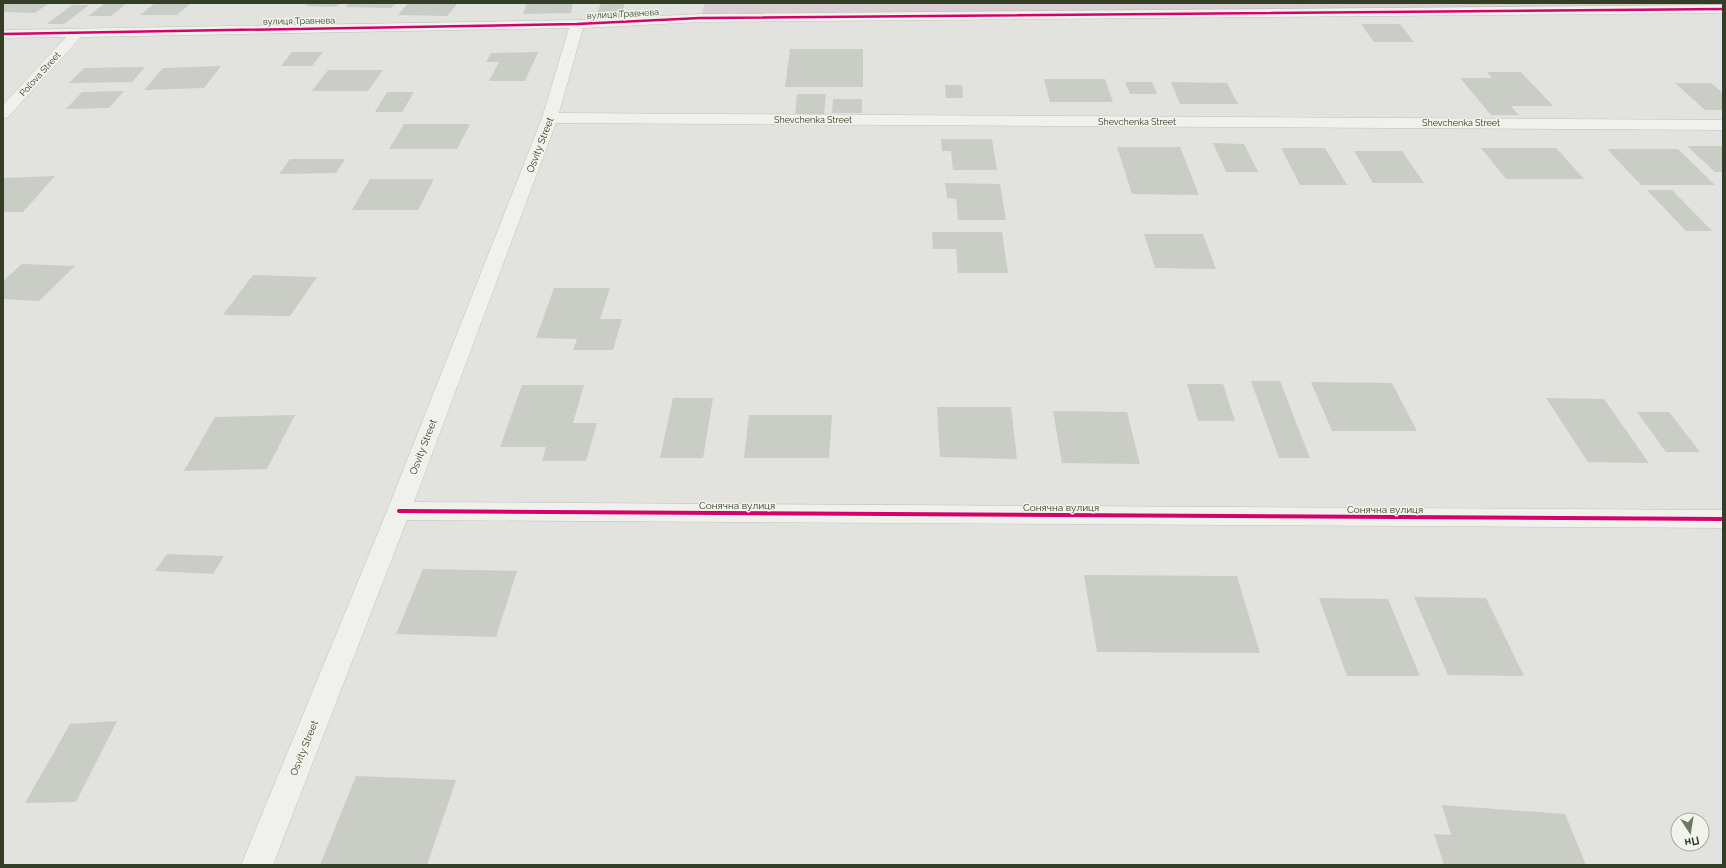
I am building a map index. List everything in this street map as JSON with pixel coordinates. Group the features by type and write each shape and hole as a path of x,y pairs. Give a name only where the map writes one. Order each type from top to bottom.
{"street":[{"path":"700,18 704,3"},
{"name":"вулиця Травнева","path":"3,34 577,24 700,18 1723,9"},
{"name":"Osvity Street","path":"257,865 399,511 550,118 577,24"},
{"name":"Pol’ova Street","path":"3,114 77,33"},
{"name":"Shevchenka Street","path":"550,118 1723,125"},
{"name":"Сонячна вулиця","path":"399,511 1723,519"}],"shaded area":[{"path":"705,3 1723,3 1723,9 700,18"}],"building":[{"path":"7,3 49,3 35,13 3,12 3,5"},
{"path":"105,3 127,3 111,16 88,16"},
{"path":"155,3 191,3 177,15 140,15"},
{"path":"309,3 340,3 336,7 305,6"},
{"path":"349,3 396,3 391,8 345,7"},
{"path":"408,3 458,3 447,16 398,15"},
{"path":"527,3 573,3 571,13 523,14"},
{"path":"601,3 625,3 620,17 595,17"},
{"path":"72,5 89,5 64,24 47,24"},
{"path":"1361,24 1400,24 1414,42 1374,42"},
{"path":"790,49 863,49 863,87 785,87"},
{"path":"292,52 323,52 312,66 281,66"},
{"path":"538,52 525,81 489,81 499,62 486,62 491,53"},
{"path":"221,66 204,88 144,90 163,68"},
{"path":"145,67 132,82 69,83 84,68"},
{"path":"328,70 383,70 368,91 312,91"},
{"path":"1487,72 1521,72 1553,106 1511,106 1519,115 1491,115 1460,78 1492,78"},
{"path":"1044,79 1105,79 1113,102 1050,102"},
{"path":"1125,82 1152,82 1157,94 1130,94"},
{"path":"1171,82 1227,83 1238,104 1180,104"},
{"path":"1675,83 1711,83 1723,93 1723,110 1705,110"},
{"path":"945,85 962,85 963,98 946,98"},
{"path":"124,91 109,108 66,109 82,92"},
{"path":"387,92 414,92 402,112 375,112"},
{"path":"797,94 826,94 824,115 795,115"},
{"path":"833,99 862,99 862,113 832,113"},
{"path":"404,124 470,124 457,149 389,149"},
{"path":"941,139 992,139 997,170 953,170 951,151 942,151"},
{"path":"1213,143 1244,144 1258,172 1226,172"},
{"path":"1687,146 1723,146 1723,172 1715,172"},
{"path":"1117,147 1180,147 1199,195 1132,194"},
{"path":"1281,148 1325,148 1347,185 1300,185"},
{"path":"1481,148 1556,148 1584,179 1506,179"},
{"path":"1607,149 1678,149 1715,185 1641,185"},
{"path":"1354,151 1402,151 1424,183 1373,183"},
{"path":"290,159 345,159 336,173 279,174"},
{"path":"55,176 23,212 3,212 3,178"},
{"path":"370,179 434,179 418,210 352,210"},
{"path":"945,183 1000,184 1006,220 958,220 956,199 947,198"},
{"path":"1647,190 1672,190 1712,231 1686,231"},
{"path":"932,232 1002,232 1008,273 958,273 956,249 933,249"},
{"path":"1144,234 1203,234 1216,269 1155,268"},
{"path":"22,264 75,266 39,301 3,299 3,281"},
{"path":"253,275 317,277 290,316 223,315"},
{"path":"554,288 610,288 600,319 622,319 613,350 573,350 577,339 536,338"},
{"path":"1251,381 1280,381 1310,458 1279,458"},
{"path":"1311,382 1392,383 1417,431 1332,431"},
{"path":"1187,384 1223,384 1235,421 1198,421"},
{"path":"522,385 584,385 573,423 597,423 586,461 542,461 546,447 500,447"},
{"path":"673,398 713,398 703,458 660,458"},
{"path":"1546,398 1604,399 1649,463 1588,462"},
{"path":"937,407 1011,407 1017,459 940,457"},
{"path":"1053,411 1127,412 1140,464 1062,463"},
{"path":"1637,412 1669,412 1700,452 1666,452"},
{"path":"295,415 267,469 184,471 215,417"},
{"path":"749,415 832,415 829,458 744,458"},
{"path":"167,554 224,556 213,574 155,571"},
{"path":"423,569 517,571 496,637 396,634"},
{"path":"1084,575 1237,576 1260,653 1097,652"},
{"path":"1414,597 1486,598 1524,676 1448,675"},
{"path":"1319,598 1388,599 1420,676 1347,676"},
{"path":"117,721 76,802 25,803 70,724"},
{"path":"356,776 456,780 427,865 320,865"},
{"path":"1442,805 1565,814 1586,865 1444,865 1434,834 1451,835"}],"cycle path":[{"path":"3,34 577,24 700,18 1723,9"},
{"path":"399,511 1723,519"}]}
